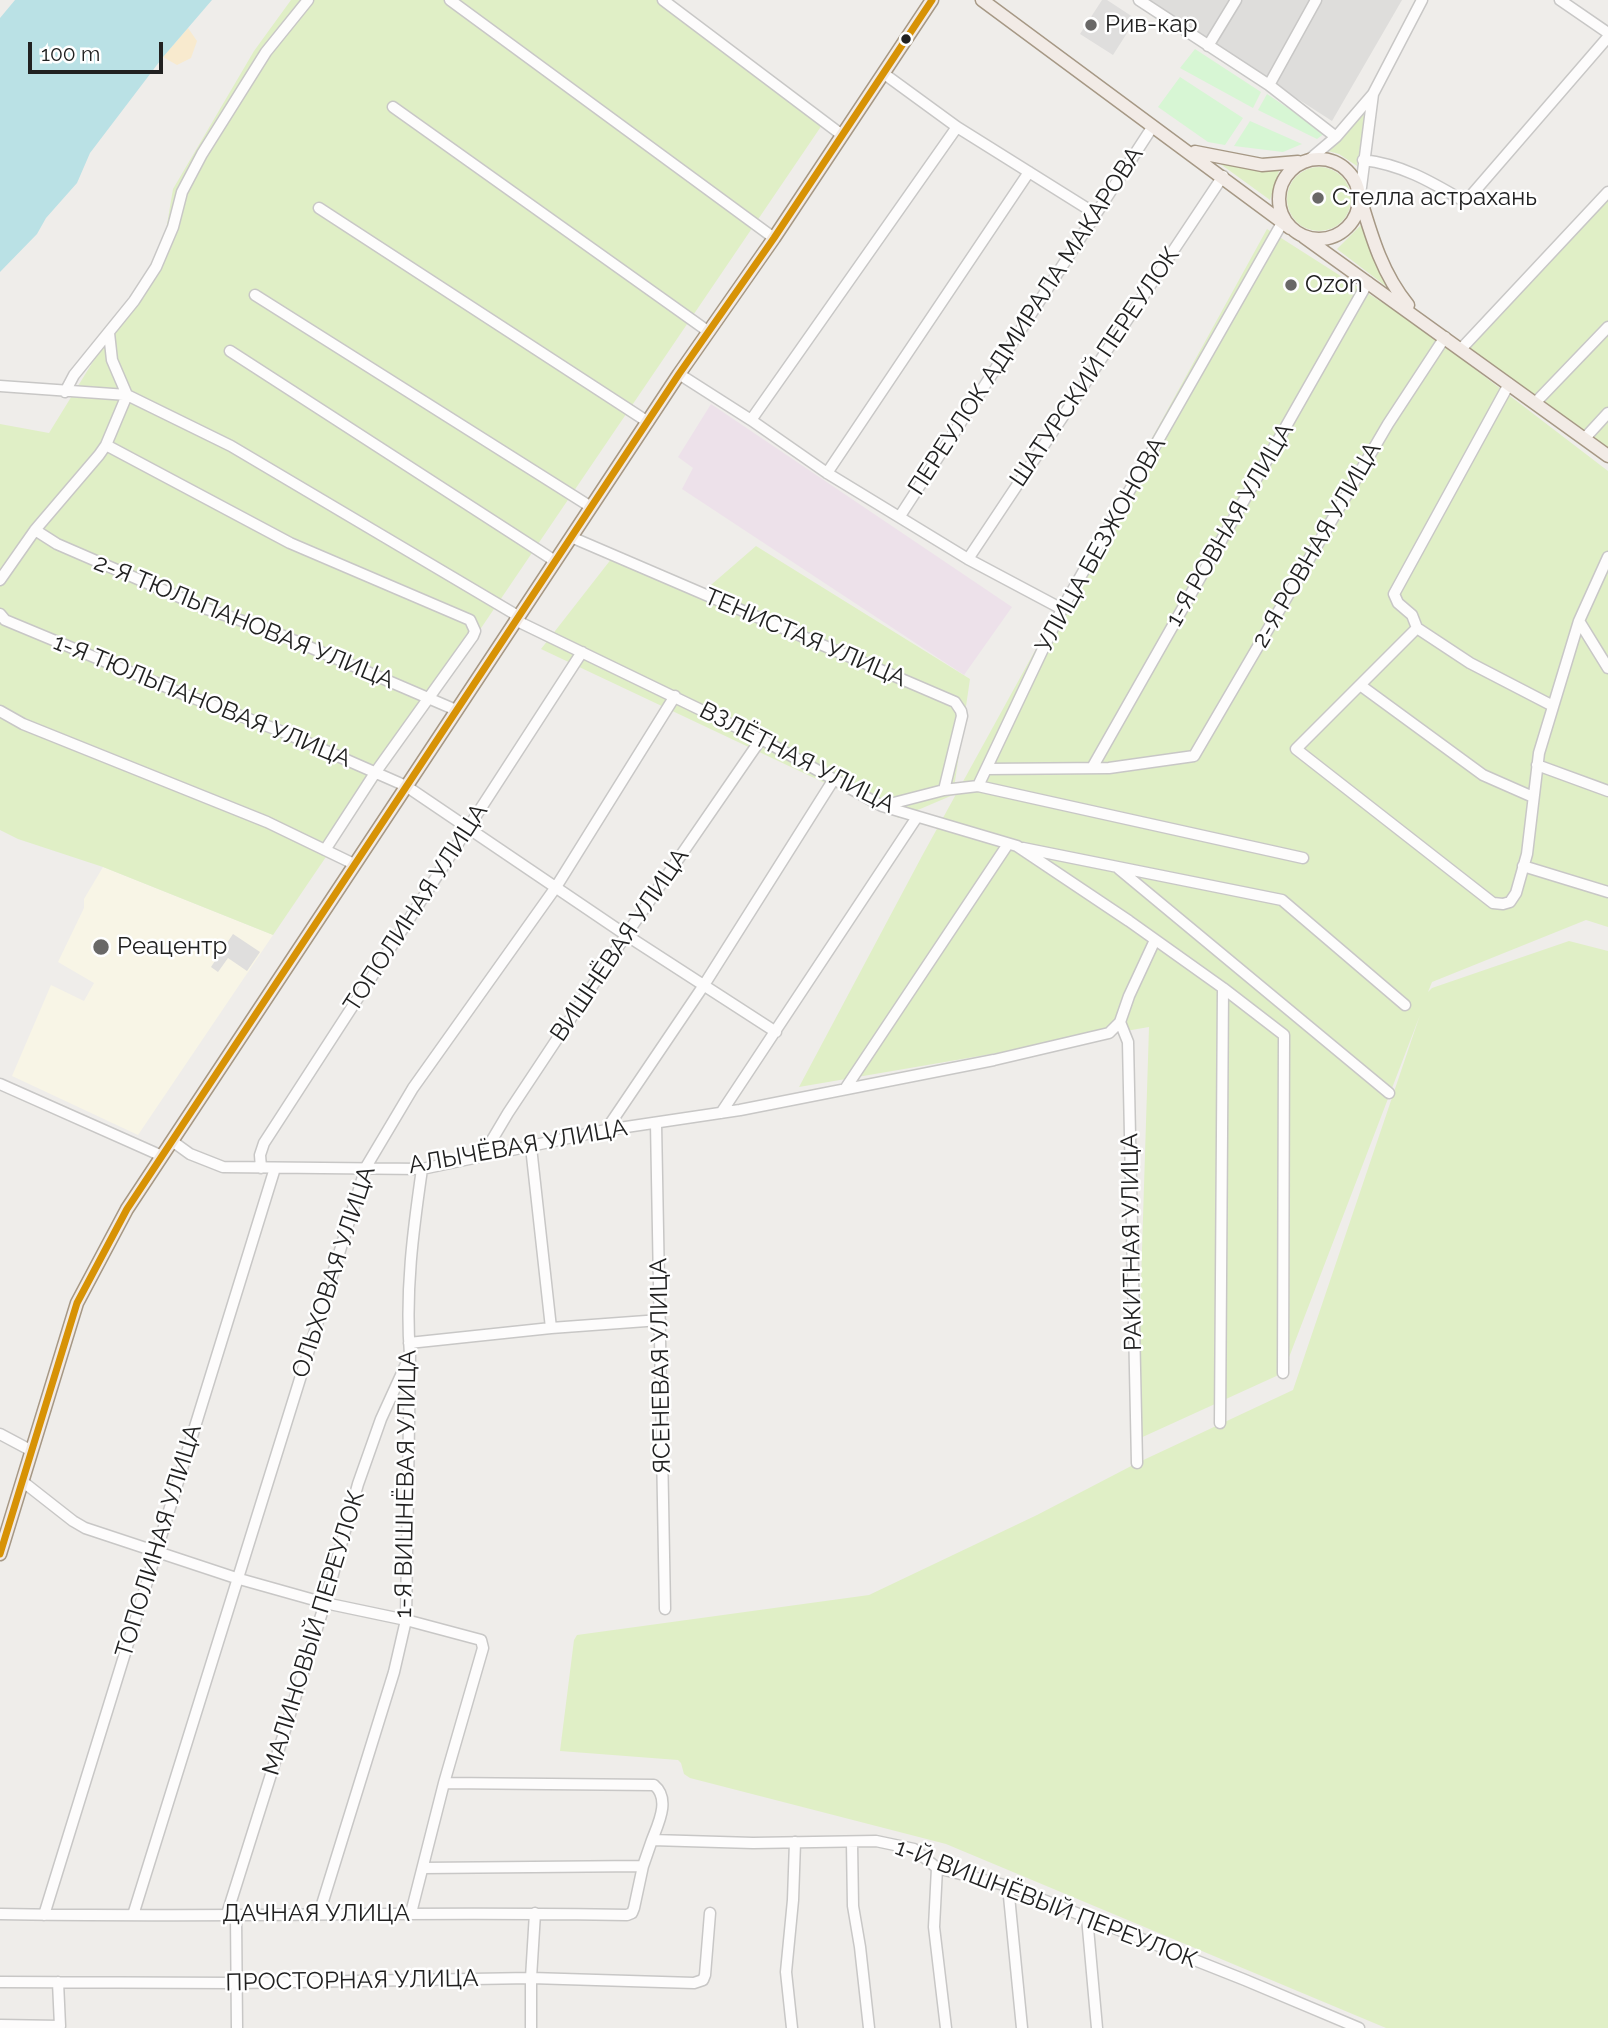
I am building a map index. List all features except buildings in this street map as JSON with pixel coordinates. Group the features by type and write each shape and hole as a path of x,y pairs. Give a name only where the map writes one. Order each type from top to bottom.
{"main road":[{"path":"1,1548 77,1303 127,1209 679,374 774,238 932,0"},
{"path":"982,0 1286,225 1423,320 1608,456"},
{"path":"1182,147 1243,163 1276,166 1320,158 1335,161 1349,170 1357,183 1371,235 1386,273 1423,320"},
{"path":"1286,225 1279,199 1282,183 1291,170 1307,160"},
{"path":"1304,237 1319,240 1335,237 1348,228 1357,215 1360,197"}],"street":[{"path":"65,391 74,375 109,333 156,267 173,226 182,192 202,154 266,52 308,0"},
{"path":"450,0 774,238"},
{"path":"663,0 842,135"},
{"path":"1139,0 1269,85 1335,137"},
{"path":"1208,47 1236,0"},
{"path":"1269,85 1316,0"},
{"path":"1307,160 1335,137 1373,94 1422,0"},
{"path":"1363,160 1377,161 1413,173 1462,200 1468,199 1608,35 1559,0"},
{"path":"883,73 957,127 1096,214"},
{"path":"1360,197 1373,94"},
{"path":"393,107 709,332"},
{"path":"751,420 957,127"},
{"name":"ПЕРЕУЛОК АДМИРАЛА МАКАРОВА","path":"900,516 1153,127"},
{"path":"827,473 1029,172"},
{"name":"ШАТУРСКИЙ ПЕРЕУЛОК","path":"968,559 1223,176"},
{"path":"1461,349 1608,192"},
{"path":"319,208 648,422"},
{"name":"УЛИЦА БЕЗЖОНОВА","path":"978,786 1062,609 1286,225"},
{"name":"1-Я РОВНАЯ УЛИЦА","path":"1092,768 1368,282"},
{"path":"255,295 591,507"},
{"path":"1535,403 1608,327"},
{"path":"0,580 35,530 106,445 127,395 112,360 109,333"},
{"name":"2-Я РОВНАЯ УЛИЦА","path":"1092,768 1194,756 1388,424 1445,337"},
{"path":"230,351 555,561"},
{"path":"679,374 827,473 968,559 1062,609"},
{"path":"1509,384 1394,591 1396,600 1412,615 1417,628 1470,663 1553,706"},
{"path":"0,386 127,395"},
{"name":"ВЗЛЁТНАЯ УЛИЦА","path":"127,395 231,446 517,618 761,739 882,806 1012,845 1129,920 1284,1035 1283,1373"},
{"path":"1584,439 1608,413"},
{"path":"106,445 290,543 470,620 475,631 473,636 375,773 325,850"},
{"name":"2-Я ТЮЛЬПАНОВАЯ УЛИЦА","path":"35,530 69,550 207,608 272,631 456,710"},
{"name":"ТЕНИСТАЯ УЛИЦА","path":"571,537 955,702 962,716 944,790"},
{"path":"1417,628 1296,749 1493,903 1510,902 1514,898 1527,854 1537,765 1553,706 1579,621 1608,557"},
{"name":"1-Я ТЮЛЬПАНОВАЯ УЛИЦА","path":"0,614 5,620 183,694 283,732 405,786 776,1032"},
{"path":"1579,621 1608,668"},
{"name":"ТОПОЛИНАЯ УЛИЦА","path":"261,1168 260,1155 264,1143 582,652"},
{"path":"1360,685 1483,775 1533,797"},
{"name":"ОЛЬХОВАЯ УЛИЦА","path":"132,1914 366,1167 413,1088 556,887 675,696"},
{"path":"0,711 23,724 267,822 355,864"},
{"name":"ВИШНЁВАЯ УЛИЦА","path":"490,1154 489,1145 508,1113 761,739"},
{"path":"1537,765 1608,791"},
{"path":"986,769 1092,768"},
{"path":"606,1130 704,985 834,779"},
{"path":"882,806 944,790 978,786 1303,859"},
{"path":"721,1113 917,817"},
{"path":"845,1089 1012,845 1282,900 1405,1005"},
{"path":"1523,866 1608,892"},
{"path":"1117,867 1389,1093"},
{"path":"1120,1022 1155,940"},
{"path":"1220,1423 1223,988"},
{"name":"АЛЫЧЁВАЯ УЛИЦА","path":"172,1141 190,1154 223,1167 422,1169 606,1130 721,1113 994,1060 1104,1035 1120,1022"},
{"name":"РАКИТНАЯ УЛИЦА","path":"1120,1022 1128,1042 1136,1463"},
{"path":"0,1084 162,1156"},
{"name":"ЯСЕНЕВАЯ УЛИЦА","path":"656,1122 665,1609"},
{"path":"531,1147 551,1328"},
{"name":"ТОПОЛИНАЯ УЛИЦА","path":"44,1915 275,1168"},
{"name":"1-Я ВИШНЁВАЯ УЛИЦА","path":"319,1914 394,1672 406,1620 410,1355 407,1312 411,1240 422,1169"},
{"path":"409,1343 660,1320"},
{"name":"МАЛИНОВЫЙ ПЕРЕУЛОК","path":"237,2028 232,1915 326,1603 358,1484 381,1419 410,1355"},
{"path":"0,1434 32,1451"},
{"path":"22,1481 85,1528 236,1578 326,1603 478,1638 482,1642 411,1913"},
{"path":"423,1868 643,1866 662,1810 660,1793 654,1785 444,1783"},
{"name":"1-Й ВИШНЁВЫЙ ПЕРЕУЛОК","path":"652,1840 876,1842 914,1849 937,1868 1008,1886 1359,2028"},
{"path":"792,2028 786,1972 795,1842"},
{"path":"852,1843 853,1906 869,2028"},
{"name":"ДАЧНАЯ УЛИЦА","path":"0,1914 626,1915 632,1913 643,1866"},
{"path":"937,1868 934,1927 946,2028"},
{"path":"1008,1886 1022,2028"},
{"path":"531,2028 535,1913"},
{"name":"ПРОСТОРНАЯ УЛИЦА","path":"0,1982 236,1983 531,1978 694,1983 703,1980 710,1913"},
{"path":"1087,1917 1097,2028"},
{"path":"0,2025 60,2027 58,1982"}],"shaded area":[{"path":"1102,0 1107,0 1136,19 1113,55 1080,34"},
{"path":"1144,0 1402,0 1332,121"},
{"path":"711,404 1012,607 964,675 682,489 693,468 678,457"},
{"path":"103,867 273,935 138,1135 12,1076 51,985 84,1001 94,983 58,962 84,908 84,899"},
{"path":"233,934 260,952 247,971 228,958 218,972 211,967"}],"green space":[{"path":"291,0 658,0 822,125 273,935 103,867 18,839 0,830 0,424 49,433 163,248 173,189 254,51"},
{"path":"1195,49 1261,92 1253,108 1180,68"},
{"path":"1180,77 1243,118 1225,145 1208,142 1158,107"},
{"path":"1267,94 1325,133 1317,139 1258,110"},
{"path":"1361,114 1365,116 1357,166 1339,154 1328,151"},
{"path":"1250,121 1302,144 1283,152 1234,146"},
{"path":"1219,163 1279,171 1270,200"},
{"path":"1319,167 1337,173 1345,181 1351,199 1345,217 1337,225 1319,231 1301,225 1293,217 1287,199 1293,181 1301,173"},
{"path":"1608,191 1608,450 1465,347"},
{"path":"1361,225 1388,285 1387,287 1337,249"},
{"path":"1267,229 1416,324 1608,471 1608,927 1586,920 1432,982 1428,992 1432,988 1569,941 1608,951 1608,2028 1386,2028 946,1844 690,1778 684,1774 678,1760 560,1751 574,1640 577,1635 869,1595 1037,1515 1137,1463 1293,1390 1420,1015 1283,1373 1136,1440 1149,1027 799,1087 922,856"},
{"path":"756,546 970,679 953,795 899,818 541,649 612,558 697,597"}],"sand":[{"path":"188,28 197,41 191,58 177,65 163,57"}],"water":[{"path":"15,0 212,0 163,57 90,153 77,183 46,218 37,234 0,272 0,18"}],"transit line":[{"path":"0,1554 77,1303 127,1209 679,374 774,238 932,0"}],"place":[{"name":"Рив-кар","path":"1091,25"},
{"name":"Стелла астрахань","path":"1318,198"},
{"name":"Ozon","path":"1291,285"},
{"name":"Реацентр","path":"101,947"}]}
